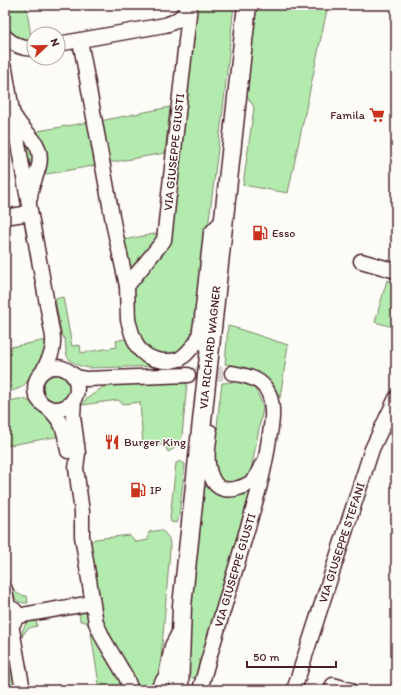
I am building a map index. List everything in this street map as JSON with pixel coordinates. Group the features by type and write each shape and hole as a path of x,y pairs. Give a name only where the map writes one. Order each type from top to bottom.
{"main road":[{"name":"VIA RICHARD WAGNER","path":"179,690 184,591 247,5"}],"street":[{"name":"VIA GIUSEPPE GIUSTI","path":"66,43 165,25 177,20 190,5"},
{"name":"VIA GIUSEPPE GIUSTI","path":"127,286 164,240 190,5"},
{"path":"5,36 14,44 26,48"},
{"path":"80,40 114,227 127,286 128,320 132,334 140,351 154,360 171,361 180,358 196,343 199,336 202,317 212,233 224,219"},
{"path":"5,69 54,343 68,371 75,377 78,390 71,404 64,408 56,409 47,407"},
{"path":"12,112 22,128 35,141 40,154 40,164 31,189 30,213"},
{"path":"5,217 30,213"},
{"path":"361,261 396,272"},
{"path":"54,343 52,354 35,386 36,393 41,403 47,407 63,425 68,454 76,468"},
{"path":"43,371 54,366 68,371 77,377 86,379 188,375"},
{"name":"VIA GIUSEPPE GIUSTI","path":"200,690 262,479 272,422 269,394 264,385 256,379 248,376 232,373"},
{"path":"107,378 97,380 85,386 75,397 73,416 78,453 76,468 82,512 83,544 96,624 126,677 131,690"},
{"name":"VIA GIUSEPPE GIUSTI","path":"206,387 212,407 208,444 208,469 211,477 218,487 230,489 242,487 248,484 258,473 268,449"},
{"name":"VIA GIUSEPPE STEFANI","path":"294,690 372,449 396,398"},
{"path":"5,588 23,690"},
{"path":"9,616 92,603"},
{"path":"157,690 166,676 172,646 181,629"},
{"path":"333,685 350,690"}],"green space":[{"path":"5,5 26,5 29,26 26,26 26,42 14,38 10,35 6,26"},
{"path":"195,5 234,5 223,110 195,329 192,339 186,346 178,351 169,355 149,354 136,336 132,289 166,243"},
{"path":"255,5 328,5 288,193 243,185 254,107 247,96"},
{"path":"170,107 165,153 108,163 100,121"},
{"path":"90,122 98,165 42,175 32,132"},
{"path":"25,137 35,153 32,171 25,172 19,139"},
{"path":"159,233 130,276 123,240"},
{"path":"387,280 396,283 396,328 375,322"},
{"path":"63,297 72,346 80,345 81,353 117,347 116,341 128,338 162,366 90,368 74,363 66,354 65,339 62,336 55,299"},
{"path":"228,326 288,345 280,398 270,382 258,372 243,367 225,364"},
{"path":"47,340 46,351 27,382 22,387 5,392 5,348"},
{"path":"57,374 63,375 67,378 70,382 70,394 67,398 63,401 57,402 51,401 47,398 44,394 43,388 44,382 47,378 51,375"},
{"path":"187,383 182,437 175,448 168,452 164,444 143,447 140,402 123,404 118,400 82,405 85,400 106,385"},
{"path":"222,383 245,383 254,388 263,408 251,470 246,478 240,482 224,483 213,472"},
{"path":"24,399 43,408 61,436 5,446 5,402"},
{"path":"180,461 185,464 177,523 171,522 170,518 176,463"},
{"path":"253,484 233,559 196,678 192,678 187,674 188,651 203,488 210,485"},
{"path":"161,530 169,539 170,550 159,672 149,690 134,690 101,627 89,545 95,539 130,535 136,542 148,540 149,532"},
{"path":"12,586 18,594 27,596 28,603 20,602 16,599"},
{"path":"79,611 87,611 127,690 100,690 90,628 86,623 80,621"},
{"path":"36,618 37,626 28,629 22,637 25,625"},
{"path":"5,632 8,636 19,690 9,690 5,665"}],"tunnel":[{"path":"188,375 232,373"}],"place":[{"name":"Famila","path":"377,115"},
{"name":"Esso","path":"260,233"},
{"name":"Burger King","path":"112,442"},
{"name":"IP","path":"138,490"}]}
